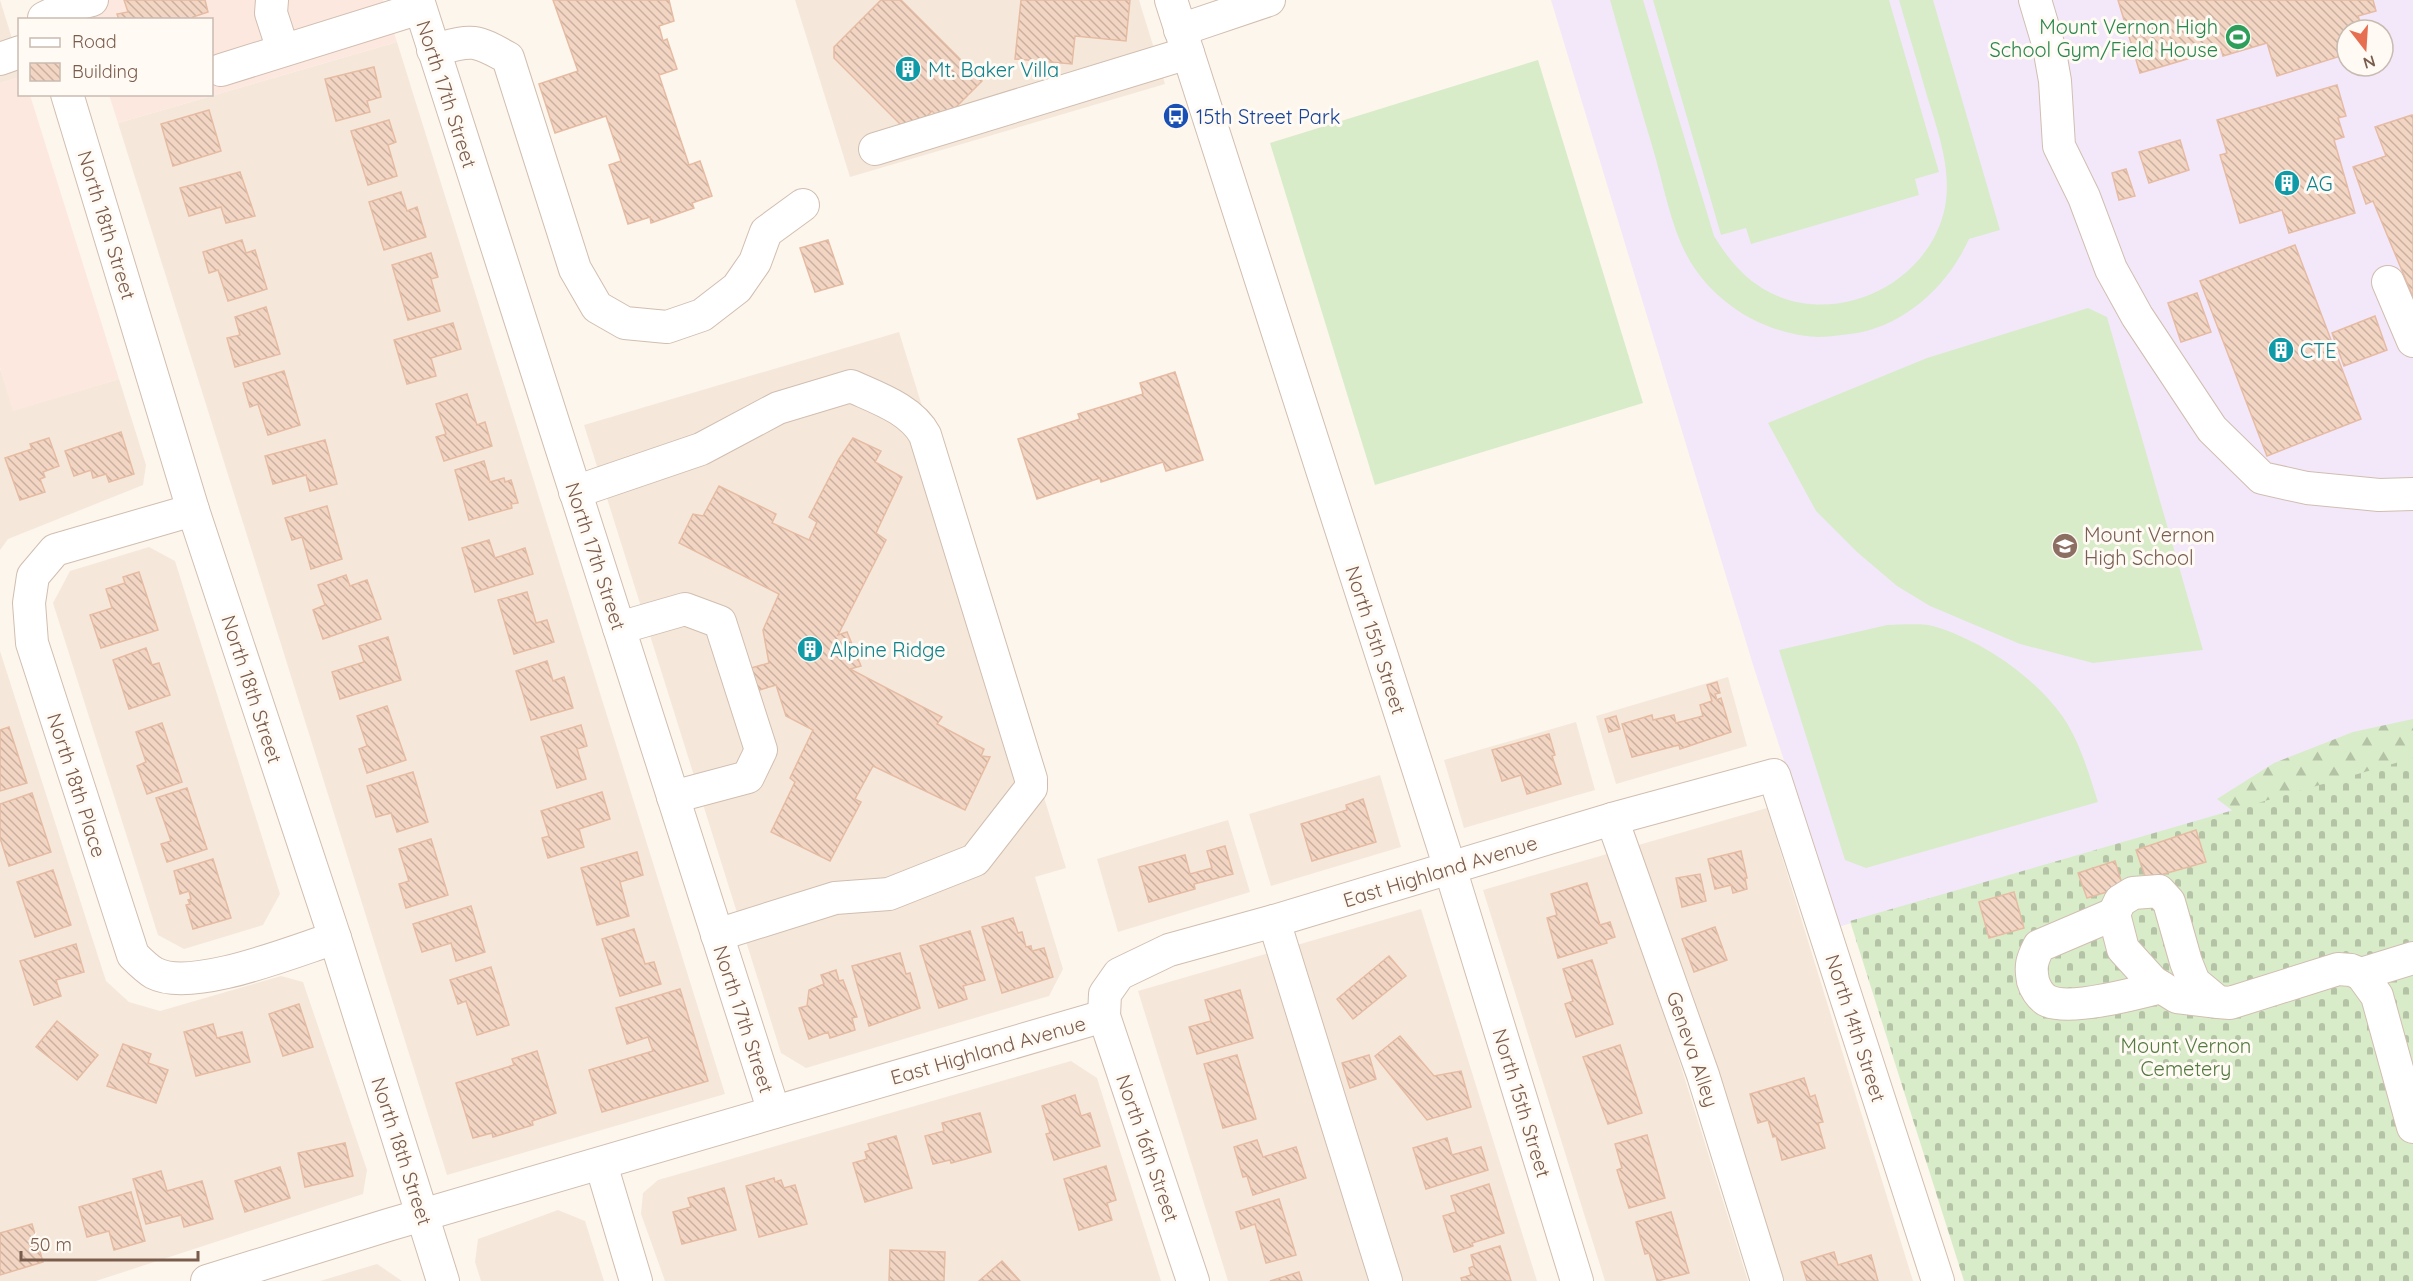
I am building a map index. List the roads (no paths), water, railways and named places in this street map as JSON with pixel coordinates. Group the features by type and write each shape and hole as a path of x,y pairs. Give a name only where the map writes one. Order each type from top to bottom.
{"street":[{"path":"42,13 92,0"},
{"path":"273,0 271,13 284,50"},
{"name":"North 15th Street","path":"1172,0 1450,868 1577,1281"},
{"path":"875,149 1184,42 1269,0"},
{"path":"2035,0 2049,47 2053,70 2059,146 2084,197 2111,269 2137,316 2212,429 2262,478 2307,488 2379,495 2413,494"},
{"path":"221,70 284,50 371,11 419,4"},
{"name":"North 17th Street","path":"419,4 774,1112"},
{"path":"433,50 458,43 479,42 508,58 575,269 597,307 625,323 667,327 702,315 737,288 755,262 766,232 803,205"},
{"path":"0,59 18,53"},
{"name":"North 18th Street","path":"68,96 194,510 335,938 443,1281"},
{"path":"2388,282 2413,341"},
{"path":"575,492 701,448 778,408 851,386 892,405 919,424 925,435 1028,769 1031,788 975,860 889,894 836,898 717,935"},
{"name":"North 18th Place","path":"194,510 55,550 33,576 29,603 32,643 133,955 155,974 178,978 212,976 335,938"},
{"path":"619,628 685,609 720,622 761,750 748,777 673,797"},
{"name":"East Highland Avenue","path":"207,1281 423,1215 1104,1016 1105,994 1119,974 1169,950 1274,921 1612,819 1774,775"},
{"name":"North 14th Street","path":"1774,775 1938,1281"},
{"name":"Geneva Alley","path":"1612,819 1703,1075 1767,1281"},
{"path":"2218,1002 2194,982 2169,902 2159,891 2133,893 2120,901 2114,914 2116,930 2123,949 2153,982 2177,997 2218,1002 2230,1003 2338,969 2361,974 2377,996 2413,1127"},
{"path":"2114,914 2038,946 2030,965 2035,988 2047,1000 2066,1004 2124,997 2161,987"},
{"path":"1274,921 1386,1281"},
{"path":"2361,974 2413,958"},
{"name":"North 16th Street","path":"1104,1016 1193,1281"},
{"path":"601,1164 636,1281"}],"place":[{"name":"Mount Vernon High School Gym/Field House","path":"2238,37"},
{"name":"Mt. Baker Villa","path":"908,69"},
{"name":"15th Street Park","path":"1176,116"},
{"name":"AG","path":"2287,183"},
{"name":"CTE","path":"2281,350"},
{"name":"Mount Vernon High School","path":"2065,546"},
{"name":"Alpine Ridge","path":"810,649"}],"park label":[{"name":"Mount Vernon Cemetery","path":"2186,1056"}]}
